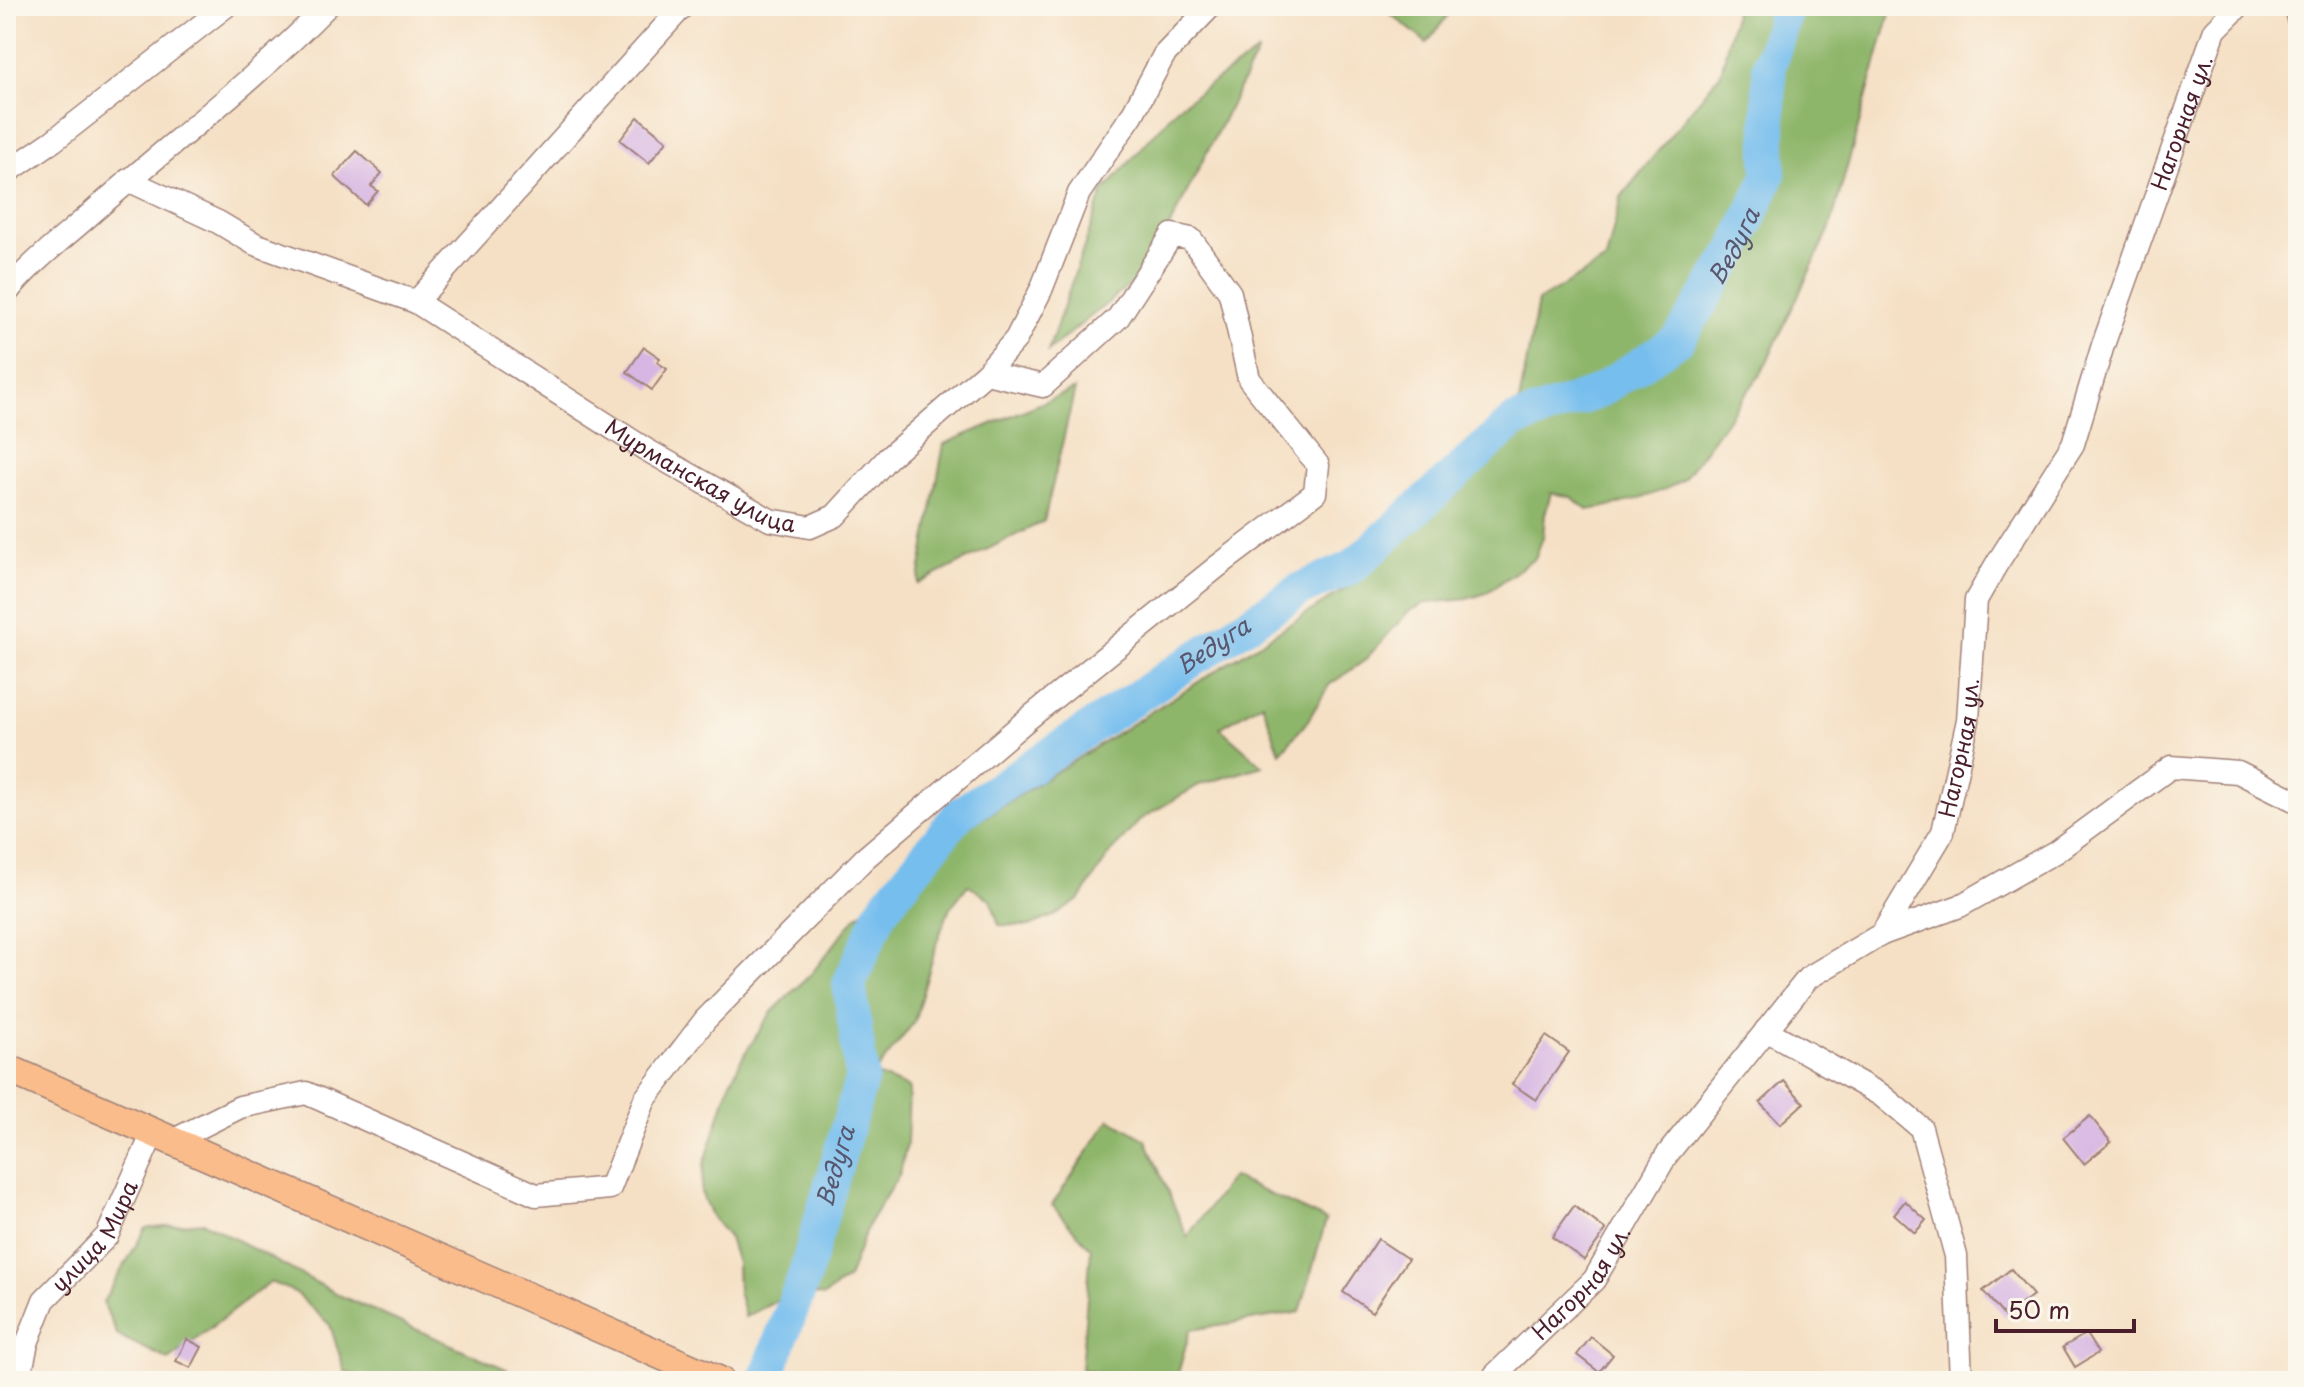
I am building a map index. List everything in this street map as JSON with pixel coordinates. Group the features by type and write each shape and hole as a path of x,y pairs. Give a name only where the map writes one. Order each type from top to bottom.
{"main road":[{"path":"6,1068 720,1381"}],"street":[{"path":"6,173 53,141 226,6"},
{"path":"6,294 128,180 185,136 291,44 327,6"},
{"path":"416,302 683,6"},
{"name":"Мурманская улица","path":"128,180 218,222 255,244 416,302 645,449 770,520 810,527 835,516 888,458 986,373 1016,339 1041,290 1079,193 1132,115 1164,55 1211,6"},
{"name":"Нагорная ул.","path":"1492,1381 1594,1280 1666,1156 1808,978 1882,934 1943,832 1968,720 1976,600 2073,444 2103,345 2215,30 2239,6"},
{"path":"2295,6 2298,19"},
{"path":"162,1137 240,1107 306,1093 536,1195 610,1188 645,1099 705,1020 865,858 1041,709 1218,566 1315,493 1318,465 1249,379 1230,293 1191,239 1172,235 1118,318 1043,386 986,373"},
{"path":"1882,934 1960,906 2055,852 2171,767 2238,772 2298,802"},
{"path":"1766,1030 1881,1095 1921,1128 1956,1256 1961,1381"},
{"name":"улица Мира","path":"19,1381 27,1343 44,1300 107,1236 162,1137"}],"green space":[{"path":"1381,6 1455,6 1427,43"},
{"path":"1736,6 1892,6 1830,228 1762,372 1683,480 1636,500 1587,510 1572,497 1551,493 1543,537 1535,558 1486,593 1467,599 1425,603 1407,613 1364,661 1329,685 1307,722 1280,753 1262,703 1220,728 1263,766 1199,785 1141,819 1110,853 1080,899 1056,915 1029,926 999,925 991,900 968,885 950,908 914,1022 874,1074 909,1088 907,1143 900,1173 869,1223 848,1278 824,1296 796,1291 745,1317 738,1291 737,1263 729,1238 711,1216 701,1192 704,1165 729,1086 742,1058 772,1012 812,973 854,919 964,830 1358,581 1512,440 1538,301 1606,260 1621,197 1721,73"},
{"path":"1258,51 1147,271 1048,351 1103,192 1178,107"},
{"path":"1075,389 1044,521 918,584 944,444"},
{"path":"1110,1119 1146,1140 1187,1237 1232,1177 1326,1220 1300,1312 1190,1330 1176,1381 1136,1381 1081,1369 1091,1249 1052,1205"},
{"path":"203,1222 343,1297 515,1373 542,1381 373,1381 345,1372 330,1325 295,1292 270,1282 169,1360 117,1335 103,1302 146,1228"}],"building":[{"path":"638,117 667,141 649,163 620,140"},
{"path":"357,151 382,173 371,186 378,191 366,205 334,176"},
{"path":"644,347 660,358 657,362 667,369 652,390 627,372"},
{"path":"1546,1036 1569,1052 1536,1100 1512,1084"},
{"path":"1784,1081 1804,1103 1780,1124 1760,1103"},
{"path":"2090,1116 2111,1142 2084,1164 2063,1138"},
{"path":"1905,1201 1926,1220 1915,1233 1894,1214"},
{"path":"1574,1206 1606,1230 1584,1260 1552,1237"},
{"path":"1378,1239 1408,1259 1372,1312 1343,1292"},
{"path":"2011,1269 2033,1295 2005,1317 1983,1291"},
{"path":"2086,1334 2098,1353 2075,1367 2063,1347"},
{"path":"1591,1337 1613,1355 1599,1372 1577,1355"},
{"path":"187,1339 202,1347 191,1368 176,1361"}],"waterway":[{"name":"Ведуга","path":"765,1381 804,1277 862,1077 849,984 881,911 959,814 1301,589 1351,568 1513,422 1596,393 1678,340 1735,250 1769,175 1769,67 1787,6"}]}
